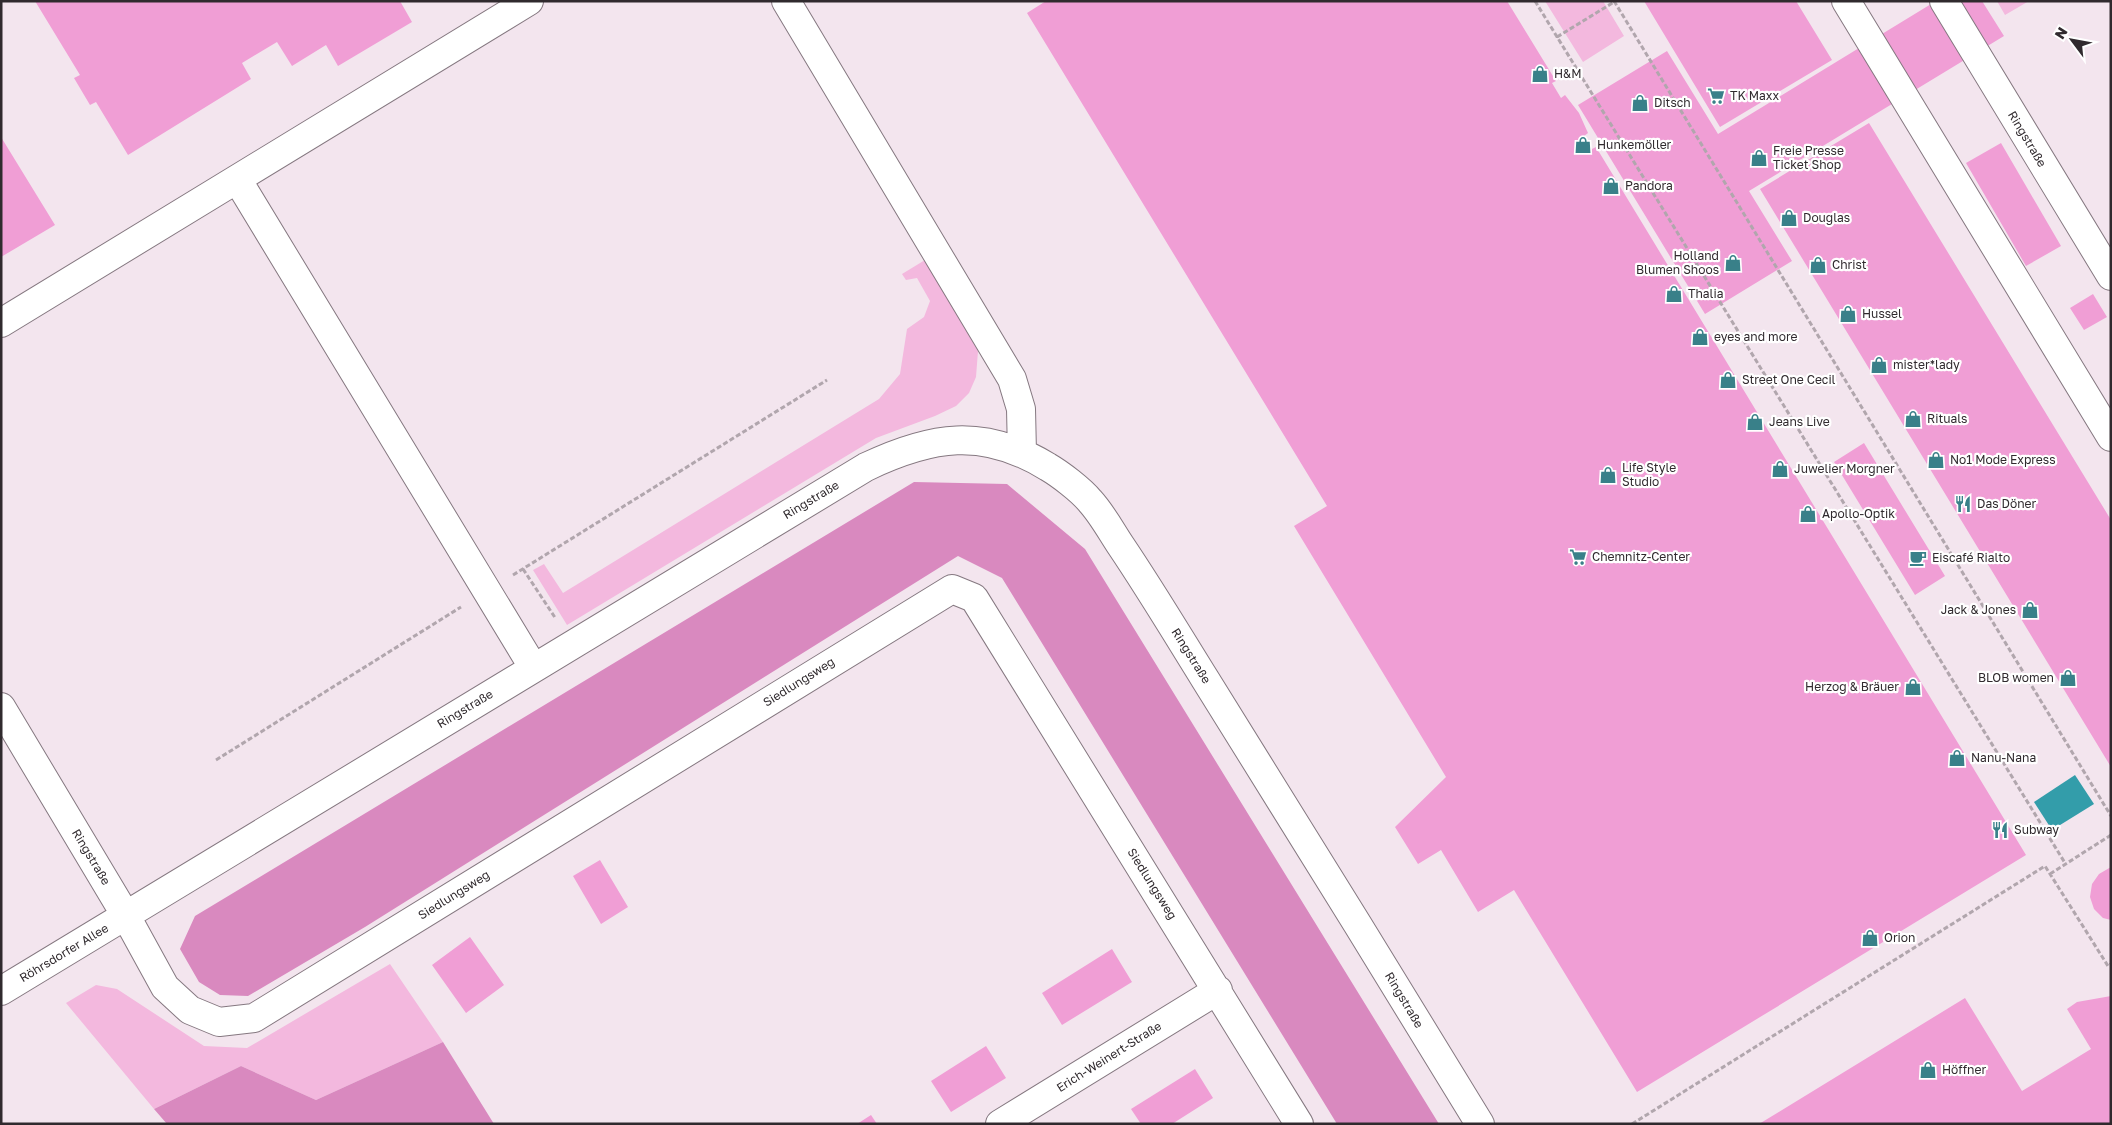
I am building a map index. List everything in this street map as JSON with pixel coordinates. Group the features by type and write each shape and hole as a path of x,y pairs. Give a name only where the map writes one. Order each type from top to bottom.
{"street":[{"path":"1,322 529,1"},
{"path":"786,1 1012,379 1020,409 1022,453"},
{"path":"1846,1 2111,437"},
{"name":"Ringstraße","path":"1944,1 2111,276"},
{"path":"237,179 533,667"},
{"name":"Ringstraße","path":"1,707 126,916 533,667 866,467 896,453 946,441 972,440 999,445 1022,453 1050,468 1089,499 1138,571 1308,843 1480,1124"},
{"name":"Siedlungsweg","path":"126,916 165,987 190,1010 219,1022 254,1018 952,589 974,598 1300,1124"},
{"name":"Röhrsdorfer Allee","path":"1,991 126,916"},
{"name":"Erich-Weinert-Straße","path":"1000,1124 1218,990"}],"path":[{"path":"1535,1 2065,863"},
{"path":"1557,37 1614,2 2111,816"},
{"path":"216,760 827,380"},
{"path":"523,569 572,644"},
{"path":"2050,874 2111,835"},
{"path":"1632,1124 2045,866 2108,966 2111,964"}],"shaded area":[{"path":"1545,1 1603,1 1624,36 1583,62"},
{"path":"1997,1 2029,1 2005,15"},
{"path":"925,260 978,351 976,377 969,393 956,406 876,438 567,625 533,570 544,564 563,593 879,399 900,374 907,329 924,317 930,301 917,278 906,280 902,274"},
{"path":"914,482 1007,484 1085,549 1439,1124 1337,1124 1002,578 958,556 365,927 248,996 220,995 199,982 180,949 195,916"},
{"path":"390,964 443,1042 316,1100 241,1066 154,1109 66,1003 96,985 117,989 204,1046 247,1048"},
{"path":"443,1042 494,1124 167,1124 154,1109 241,1066 316,1100"}],"water":[{"path":"2075,775 2094,804 2052,830 2034,802"}],"building":[{"path":"35,1 400,1 412,22 338,66 326,45 292,66 277,42 242,63 251,79 128,155 96,102 90,105 74,78 80,75"},
{"name":"Chemnitz-Center","path":"1046,1 1507,1 1556,81 1552,83 1561,98 1565,95 1579,113 1588,133 1584,136 1592,149 1596,147 2026,855 1637,1092 1514,890 1478,912 1441,850 1418,864 1395,827 1446,777 1294,526 1327,506 1027,13"},
{"path":"1644,1 1796,1 1832,60 1720,127"},
{"path":"1936,1 1982,1 2004,36 1749,191 1792,261 1705,314 1578,105 1667,51 1718,134"},
{"path":"1869,123 2111,520 2111,767 1760,189"},
{"path":"1,137 55,225 1,257"},
{"path":"2001,143 2061,246 2026,266 1966,163"},
{"path":"2093,294 2107,317 2084,330 2070,308"},
{"path":"1864,443 1945,576 1915,595 1834,462"},
{"path":"600,860 628,907 601,924 573,876"},
{"path":"2111,867 2111,920 2103,918 2094,909 2090,897 2092,884 2099,874"},
{"path":"470,937 504,985 466,1013 432,965"},
{"path":"1112,949 1132,982 1062,1025 1042,993"},
{"name":"Höffner","path":"2111,996 2111,1124 1759,1124 1965,998 2022,1091 2091,1049 2067,1009 2077,1002"},
{"path":"986,1046 1006,1078 951,1112 931,1081"},
{"path":"1195,1069 1213,1098 1172,1124 1141,1124 1131,1109"},
{"path":"871,1115 877,1124 857,1124"}],"place":[{"name":"H&M","path":"1540,74"},
{"name":"TK Maxx","path":"1716,96"},
{"name":"Ditsch","path":"1640,103"},
{"name":"Hunkemöller","path":"1583,145"},
{"name":"Freie Presse Ticket Shop","path":"1759,158"},
{"name":"Pandora","path":"1611,186"},
{"name":"Douglas","path":"1789,218"},
{"name":"Holland Blumen Shoos","path":"1733,263"},
{"name":"Christ","path":"1818,265"},
{"name":"Thalia","path":"1674,294"},
{"name":"Hussel","path":"1848,314"},
{"name":"eyes and more","path":"1700,337"},
{"name":"mister*lady","path":"1879,365"},
{"name":"Street One Cecil","path":"1728,380"},
{"name":"Rituals","path":"1913,419"},
{"name":"Jeans Live","path":"1755,422"},
{"name":"No1 Mode Express","path":"1936,460"},
{"name":"Juwelier Morgner","path":"1780,469"},
{"name":"Life Style Studio","path":"1608,475"},
{"name":"Das Döner","path":"1963,504"},
{"name":"Apollo-Optik","path":"1808,514"},
{"name":"Chemnitz-Center","path":"1578,557"},
{"name":"Eiscafé Rialto","path":"1918,558"},
{"name":"Jack & Jones","path":"2030,610"},
{"name":"BLOB women","path":"2068,678"},
{"name":"Herzog & Bräuer","path":"1913,687"},
{"name":"Nanu-Nana","path":"1957,758"},
{"name":"Subway","path":"2000,830"},
{"name":"Orion","path":"1870,938"},
{"name":"Höffner","path":"1928,1070"}]}
